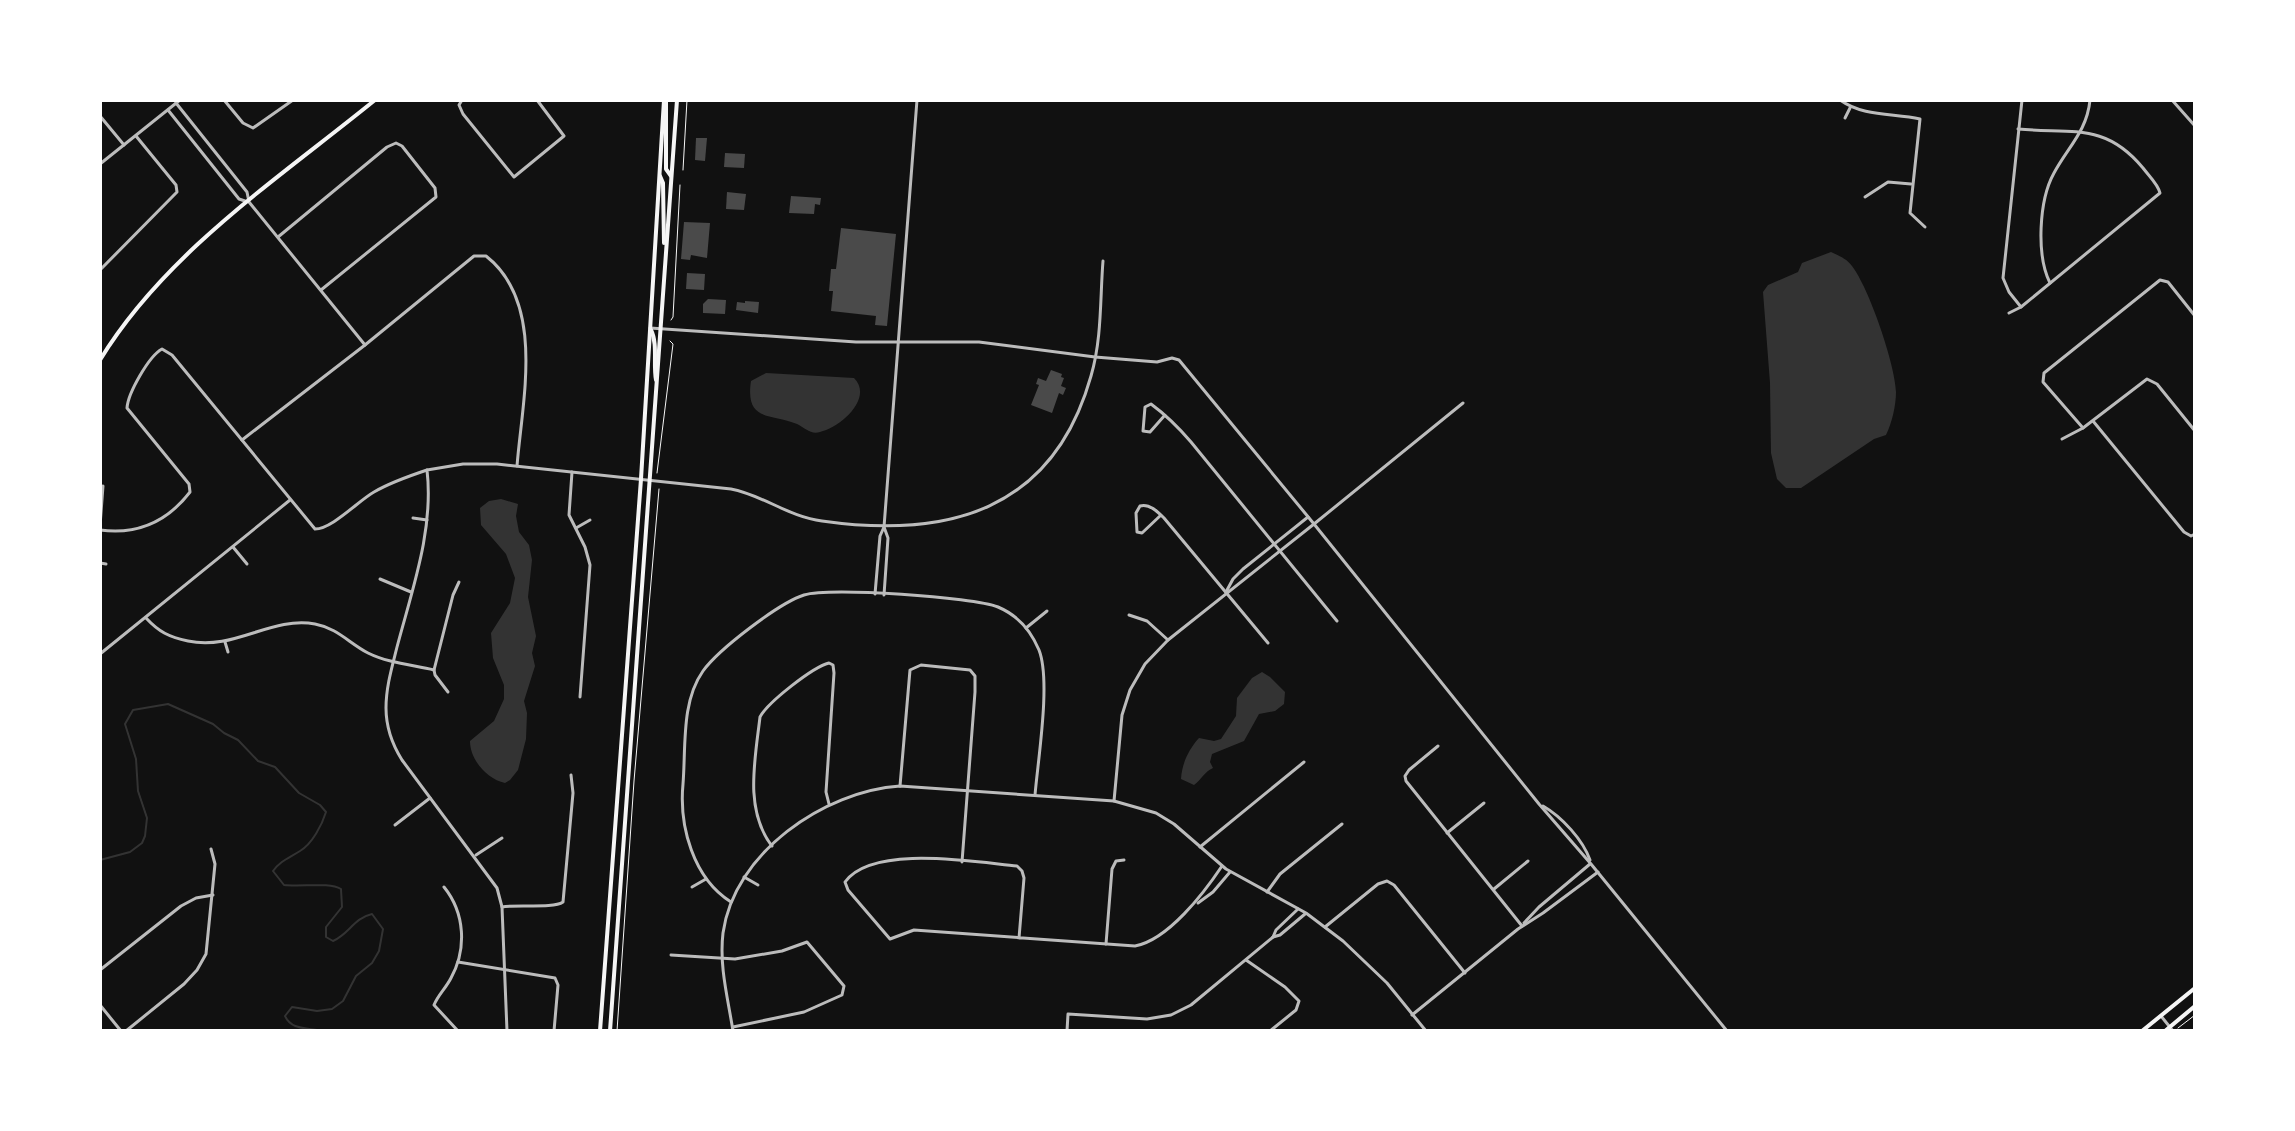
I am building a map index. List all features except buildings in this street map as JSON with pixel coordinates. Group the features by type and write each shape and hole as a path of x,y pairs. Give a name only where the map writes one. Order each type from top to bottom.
{"main road":[{"path":"100,360 126,320 201,241 375,100"},
{"path":"600,1031 641,479 665,100"},
{"path":"665,100 666,169 671,176"},
{"path":"610,1031 676,100"},
{"path":"658,174 663,183 665,260"},
{"path":"650,328 654,337 657,384"},
{"path":"2142,1031 2195,988"},
{"path":"2171,1030 2195,1006"}],"street":[{"path":"224,100 246,125 253,128 293,100"},
{"path":"462,100 460,109 463,114 514,177 564,136 537,100"},
{"path":"875,594 880,536 884,527 917,100"},
{"path":"1840,100 1850,108 1920,119 1910,213 1925,227"},
{"path":"2021,307 2003,278 2022,100"},
{"path":"2050,284 2041,249 2045,197 2055,171 2081,132 2090,100"},
{"path":"2172,100 2195,126"},
{"path":"100,164 178,102 247,192 249,202 365,345"},
{"path":"1845,118 1850,108"},
{"path":"168,110 239,199 249,202"},
{"path":"100,116 124,145"},
{"path":"2009,313 2050,284 2160,193 2133,155 2122,145 2100,135 2018,129"},
{"path":"100,270 177,191 176,185 136,136"},
{"path":"278,237 387,147 396,143 403,148 435,188 436,197 321,290"},
{"path":"1865,197 1888,182 1911,184"},
{"path":"242,440 479,255 489,258 512,289 524,326 526,354 517,466"},
{"path":"103,486 100,528 124,533 146,527 191,490 127,408 132,391 157,351 164,350 312,527 319,530 373,492 398,480 427,470 473,464 744,491 793,513 820,521 884,527 924,526 963,517 992,505 1024,484 1046,462 1068,431 1082,404 1095,357 1103,261"},
{"path":"2083,428 2043,382 2044,373 2160,280 2168,282 2195,316"},
{"path":"650,328 816,340 979,342 1095,357 1157,362 1172,358 1179,360 1539,804 1552,811 1583,844 1591,864 1727,1031"},
{"path":"2062,439 2093,421 2147,379 2157,384 2195,431"},
{"path":"1114,801 1121,721 1130,690 1145,664 1168,640 1226,592 1463,403"},
{"path":"1165,415 1150,432 1143,431 1147,404 1153,405 1165,415 1191,442 1337,621"},
{"path":"2093,421 2184,532 2191,536 2195,534"},
{"path":"427,470 427,520 386,700 389,731 398,754 493,880 502,907 507,1031"},
{"path":"572,472 568,511 585,547 590,571 580,697"},
{"path":"100,654 290,500"},
{"path":"1161,515 1145,532 1137,532 1136,513 1140,506 1147,505 1161,515 1268,643"},
{"path":"1226,592 1238,574 1308,517"},
{"path":"413,518 427,520"},
{"path":"575,529 590,520"},
{"path":"884,527 888,538 884,595"},
{"path":"233,547 247,564"},
{"path":"100,563 106,564"},
{"path":"380,579 411,592"},
{"path":"448,692 434,670 459,582"},
{"path":"731,902 721,896 707,878 689,842 682,805 690,699 704,670 763,619 790,601 808,594 828,591 984,603 1009,613 1026,628 1040,654 1044,675 1035,795"},
{"path":"1026,628 1047,611"},
{"path":"1129,615 1153,625 1168,640"},
{"path":"146,618 158,631 171,637 207,644 225,642 282,625 312,624 335,631 372,655 434,670"},
{"path":"233,632 235,639"},
{"path":"225,642 228,652"},
{"path":"772,846 761,830 754,806 762,713 824,664 831,664 834,673 826,792 829,804"},
{"path":"900,786 908,676 912,668 921,665 972,672 975,688 962,862"},
{"path":"1121,687 1130,690"},
{"path":"1438,746 1405,774 1407,783 1522,926"},
{"path":"1200,847 1304,762"},
{"path":"502,907 519,904 557,906 563,902 573,793 571,775"},
{"path":"671,955 722,959 739,959 782,951 805,942 811,944 843,984 845,991 836,999 804,1012 733,1029 722,959 723,932 731,902 744,877 772,846 806,817 829,804 865,791 900,786 1114,801 1146,809 1165,818 1230,872 1306,913 1325,927 1371,967 1426,1031"},
{"path":"395,825 430,797"},
{"path":"1447,833 1484,803"},
{"path":"1267,892 1280,874 1342,824"},
{"path":"476,855 502,838"},
{"path":"100,1005 124,1031 184,984 197,970 208,947 215,864 211,849"},
{"path":"1019,938 1024,878 1021,869 1014,866 891,859 869,865 846,880 848,890 890,939 914,930 1019,938 1106,944 1144,944 1213,892 1230,872"},
{"path":"1106,944 1112,869 1116,861 1124,860"},
{"path":"1493,890 1528,861"},
{"path":"1522,926 1539,907 1591,864"},
{"path":"1194,905 1222,866"},
{"path":"1412,1015 1522,926 1598,872"},
{"path":"744,877 758,885"},
{"path":"692,887 707,878"},
{"path":"1325,927 1378,884 1390,882 1465,973"},
{"path":"444,887 454,900 460,919 461,939 458,962 434,1005 458,1031"},
{"path":"100,970 181,906 196,898 213,895"},
{"path":"1273,937 1276,930 1298,909"},
{"path":"1067,1031 1068,1014 1147,1019 1165,1017 1191,1005 1306,913"},
{"path":"1246,960 1285,987 1299,1001 1296,1010 1270,1031"},
{"path":"458,962 555,978 558,985 554,1031"},
{"path":"2161,1016 2171,1030"}],"path":[{"path":"683,170 687,100"},
{"path":"671,320 680,185"},
{"path":"657,473 673,344 670,341"},
{"path":"617,1031 659,489"},
{"path":"2171,1030 2195,1015"}],"shaded area":[{"path":"1831,252 1852,266 1873,308 1895,379 1894,408 1886,435 1874,439 1801,488 1786,488 1777,479 1771,453 1770,383 1763,292 1768,285 1798,272 1802,263"},
{"path":"766,373 854,378 860,394 852,411 837,425 814,433 756,410 750,394 751,381"},
{"path":"501,499 518,504 516,516 519,532 529,545 532,560 528,597 536,636 532,653 535,666 524,701 526,739 518,770 505,783 481,768 473,755 470,741 494,721 504,699 504,685 493,658 491,633 510,603 515,578 506,554 481,525 480,508 489,501"},
{"path":"1262,672 1285,692 1284,704 1275,711 1259,714 1244,741 1212,754 1210,762 1213,768 1194,785 1181,779 1184,762 1195,742 1199,738 1221,739 1236,716 1237,698 1252,678"}],"waterway":[{"path":"100,860 130,852 142,843 145,836 147,818 138,791 136,759 125,724 133,710 168,704 213,724 238,740 258,761 275,767 299,793 326,812 309,844 273,871 284,885 322,885 341,889 342,907 326,927 326,937 333,941 372,914 383,929 379,951 372,963 356,976 343,1001 332,1009 317,1011 292,1007 285,1016 296,1026 322,1031"}]}
